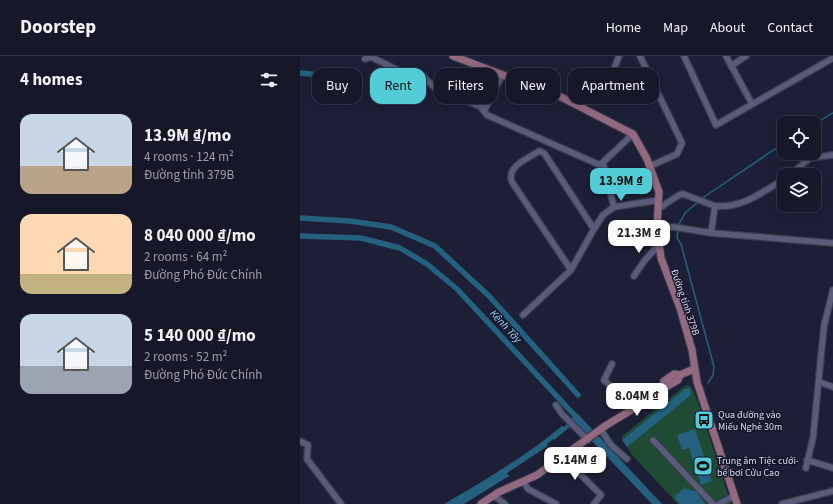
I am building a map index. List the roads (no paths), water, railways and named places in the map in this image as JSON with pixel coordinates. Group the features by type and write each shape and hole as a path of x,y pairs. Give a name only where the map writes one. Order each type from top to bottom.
{"main road":[{"path":"456,57 561,97 633,134"},
{"name":"Đường tỉnh 379B","path":"633,134 650,166 660,192 657,228 661,258 682,315 692,350 694,369 737,504"},
{"path":"481,504 537,475 564,457 662,387 664,381 674,374 680,375 694,369"}],"street":[{"path":"582,107 596,71 608,75 612,74 619,56"},
{"path":"640,56 682,143 677,154 650,166"},
{"path":"684,56 716,124 833,58"},
{"path":"726,56 752,104"},
{"path":"731,66 746,56"},
{"path":"365,59 372,57 406,74 423,76 434,87 481,107 487,115 600,165 633,134"},
{"path":"484,111 502,75"},
{"path":"546,141 541,151 512,169 510,176 512,182 570,270"},
{"path":"541,151 546,156 594,229"},
{"path":"798,168 810,158 820,155 833,155"},
{"path":"603,163 614,207"},
{"path":"658,208 678,195 695,198 714,205 725,206 744,203 777,183"},
{"path":"523,315 570,270 603,215 614,207 659,200"},
{"path":"712,233 714,205"},
{"path":"657,228 674,227 712,233 833,243"},
{"path":"634,276 645,260 659,246"},
{"path":"806,468 813,438 824,326 833,290"},
{"path":"612,364 604,380 634,408"},
{"path":"819,382 833,387"},
{"path":"556,405 562,414 587,440"},
{"path":"601,432 611,444 628,459"},
{"path":"653,440 713,504"},
{"path":"300,441 308,445 311,460 341,504"},
{"path":"564,457 601,495 594,504"},
{"path":"808,460 833,468"},
{"path":"523,482 528,488 556,504"},
{"path":"782,504 833,491"},
{"path":"719,504 734,496"},
{"path":"493,499 505,504"}],"water":[{"path":"690,388 691,395 627,447 622,440 685,389"},
{"path":"577,413 662,504 652,504 571,419"},
{"path":"567,424 570,427 547,444 548,446 507,473 509,476 464,504 444,504 505,467 562,426 564,427"},
{"path":"695,429 712,481 701,485 689,448 682,450 677,435"},
{"path":"684,488 697,492 705,504 680,504 674,497"}],"waterway":[{"path":"300,73 312,74"},
{"path":"821,120 833,113"},
{"path":"701,199 777,148"},
{"path":"678,226 685,213 698,202"},
{"path":"300,218 350,221 391,227 435,246 489,296 578,395"},
{"path":"678,230 677,238 681,244 714,367 713,375 708,383"},
{"name":"Kênh Tây","path":"300,236 361,238 400,248 427,264 457,289 579,420"}],"place":[{"name":"Qua đường vào Miếu Nghè 30m","path":"704,420"},
{"name":"Trung âm Tiệc cưới- bể bơi Cửu Cao","path":"703,466"}]}
